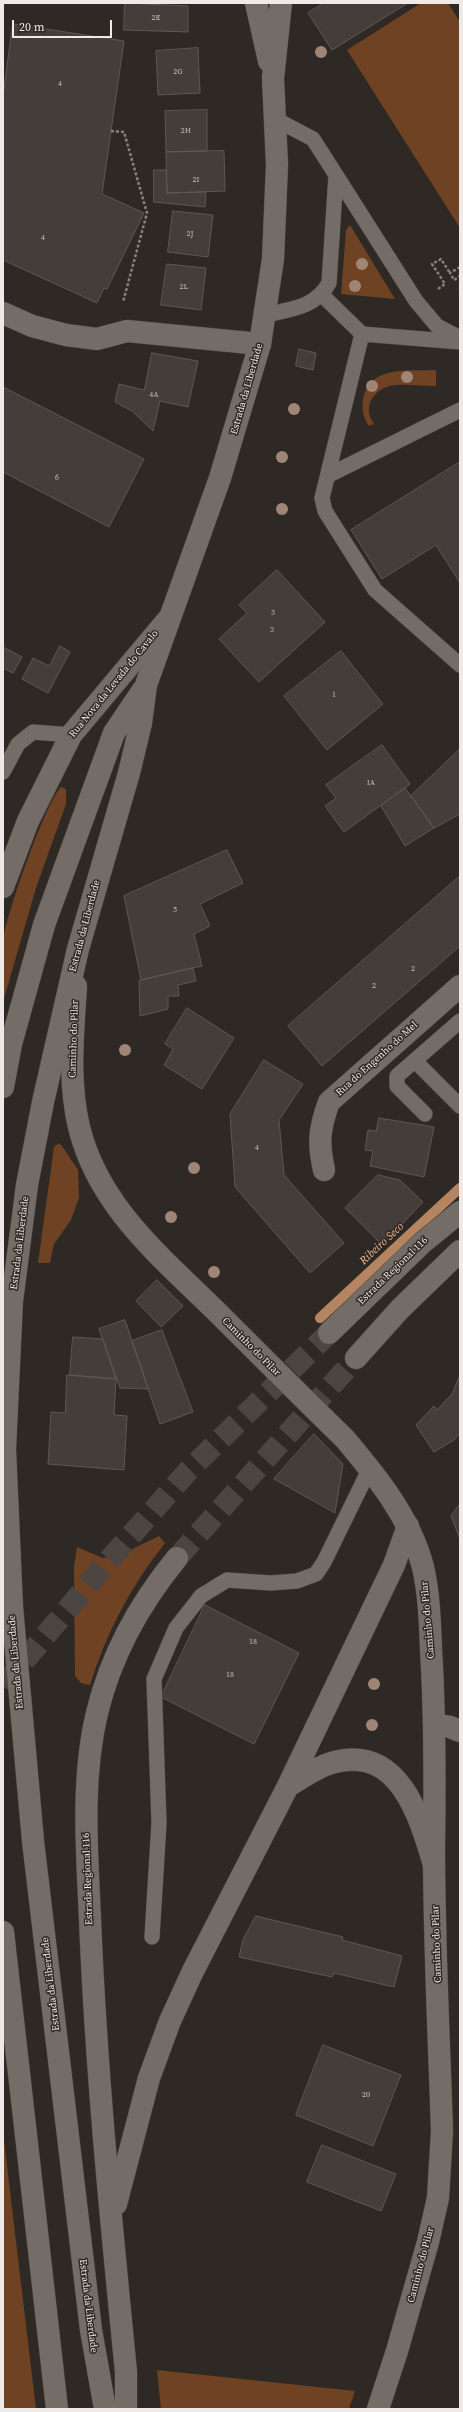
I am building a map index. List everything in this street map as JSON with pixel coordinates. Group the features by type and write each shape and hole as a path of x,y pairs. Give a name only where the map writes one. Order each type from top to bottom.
{"main road":[{"name":"Estrada da Liberdade","path":"256,3 273,78"},
{"name":"Estrada da Liberdade","path":"105,2409 91,2330 33,1841 12,1607 5,1449 12,1301 27,1185 78,949 129,773 140,723 146,686 220,478 260,344 273,259 277,165 273,78 281,3"},
{"path":"3,313 32,326 66,335 97,339 127,331 260,344"},
{"name":"Rua Nova da Levada do Cavalo","path":"3,887 28,821 71,734 171,615"},
{"name":"Estrada da Liberdade","path":"3,1087 11,1044 38,941 114,733 146,686"},
{"name":"Caminho do Pilar","path":"78,949 71,1062 73,1097 80,1129 104,1189 137,1233 345,1439 370,1468 392,1498 408,1526 423,1567 428,1604 435,1724 434,1865 442,2131 438,2198 428,2242 404,2327 378,2409"},
{"name":"Rua do Engenho do Mel","path":"324,1170 319,1146 322,1122 329,1102 460,986"},
{"path":"3,1068 11,1044"},
{"name":"Estrada Regional 116","path":"328,1334 422,1243 460,1212"},
{"path":"356,1358 400,1309 460,1251"},
{"path":"126,2409 126,2372 111,2221 145,2091 170,2020 192,1973 288,1786 394,1565 408,1526"},
{"name":"Estrada Regional 116","path":"111,2221 94,2015 86,1814 90,1764 97,1713 116,1657 144,1601 177,1558"},
{"path":"435,1724 450,1726 460,1731"},
{"path":"288,1786 314,1770 340,1761 357,1760 370,1763 383,1770 398,1782 414,1804 434,1865"},
{"path":"3,1932 5,1961 57,2409"}],"lane":[{"path":"275,119 313,139 416,301 437,326 460,338"},
{"path":"265,315 304,306 322,295 329,283 336,175"},
{"path":"322,295 362,334 460,342"},
{"path":"362,334 329,475 322,498 325,511 375,590 460,665"},
{"path":"329,475 460,410"},
{"path":"3,772 18,744 33,732 71,734"},
{"path":"425,1114 397,1086 397,1076 460,1021"},
{"path":"415,1061 460,1106"},
{"path":"152,1937 159,1823 154,1679 176,1628 201,1596 227,1580 271,1583 298,1581 316,1574 324,1562 370,1468"}],"path":[{"path":"111,131 124,132 147,213 122,306"},
{"path":"442,280 432,264 441,259 454,280 460,276"},
{"path":"450,273 460,267"}],"shaded area":[{"path":"421,3 448,3 460,22 460,228 347,50"},
{"path":"350,225 395,299 341,294 346,230"},
{"path":"436,370 436,386 395,385 381,389 376,393 372,398 369,411 370,417 374,424 369,426 363,414 363,400 366,389 373,381 381,375 391,372"},
{"path":"61,787 66,789 66,804 36,888 3,1002 2,948 11,908 36,836 54,797"},
{"path":"59,1143 78,1170 79,1198 71,1220 54,1244 50,1263 38,1263 54,1147"},
{"path":"159,1536 165,1543 141,1576 121,1611 96,1666 90,1685 81,1683 75,1676 74,1567 77,1547 103,1558 122,1554"},
{"path":"3,2132 36,2409 3,2409"},
{"path":"157,2370 355,2391 349,2409 161,2409"}],"building":[{"path":"125,3 188,6 188,32 124,30"},
{"path":"324,3 408,3 332,50 308,13"},
{"path":"13,24 124,41 102,194 144,213 107,289 104,288 97,303 3,260 3,97"},
{"path":"198,48 200,93 158,95 156,51"},
{"path":"207,110 207,151 166,152 165,111"},
{"path":"224,151 225,191 167,193 166,152"},
{"path":"154,170 166,170 167,193 206,192 205,207 154,202"},
{"path":"173,211 213,215 208,257 168,252"},
{"path":"167,264 206,268 201,310 161,305"},
{"path":"299,349 316,353 313,370 296,366"},
{"path":"152,353 198,361 188,407 160,401 153,431 132,411 115,402 119,384 144,390"},
{"path":"3,387 144,459 109,527 3,472"},
{"path":"460,462 460,583 436,545 382,579 351,530"},
{"path":"277,570 325,622 259,682 219,639 247,613 239,605"},
{"path":"60,646 70,652 48,693 22,679 33,658 49,666"},
{"path":"3,647 22,657 13,673 3,668"},
{"path":"341,651 383,704 327,750 284,696"},
{"path":"382,745 410,784 344,832 325,806 336,798 326,785"},
{"path":"460,749 460,814 434,828 411,796"},
{"path":"405,788 434,828 405,846 381,806"},
{"path":"227,850 243,883 200,904 210,926 194,934 202,966 141,980 124,896"},
{"path":"460,876 460,946 322,1066 288,1026"},
{"path":"193,968 196,981 178,985 179,996 168,996 168,1009 140,1016 139,981"},
{"path":"187,1008 234,1038 202,1089 164,1065 173,1049 165,1044"},
{"path":"264,1060 303,1084 279,1120 284,1175 344,1243 310,1273 235,1187 230,1114"},
{"path":"379,1118 434,1127 424,1177 370,1166 373,1151 365,1150 368,1130 376,1131"},
{"path":"378,1175 400,1180 423,1202 382,1245 345,1208"},
{"path":"157,1280 183,1306 161,1327 136,1301"},
{"path":"125,1320 148,1389 120,1388 99,1329"},
{"path":"162,1330 193,1412 160,1424 132,1341"},
{"path":"73,1337 103,1339 116,1379 70,1375"},
{"path":"67,1375 116,1379 114,1415 127,1416 124,1470 48,1464 51,1412 65,1413"},
{"path":"460,1375 460,1433 454,1440 434,1452 416,1425 434,1406 437,1410 452,1394"},
{"path":"314,1434 343,1464 335,1513 274,1479"},
{"path":"460,1504 460,1539 451,1516"},
{"path":"205,1605 299,1653 254,1744 161,1697"},
{"path":"256,1916 343,1937 342,1940 402,1956 394,1987 334,1973 332,1977 239,1957 243,1940"},
{"path":"323,2045 401,2075 373,2146 296,2115"},
{"path":"322,2145 396,2174 381,2211 307,2182"}],"waterway":[{"name":"Ribeiro Seco","path":"320,1318 460,1188"}],"tunnel":[{"path":"3,1686 103,1567 189,1470 329,1333"},
{"path":"177,1558 356,1358"}]}
